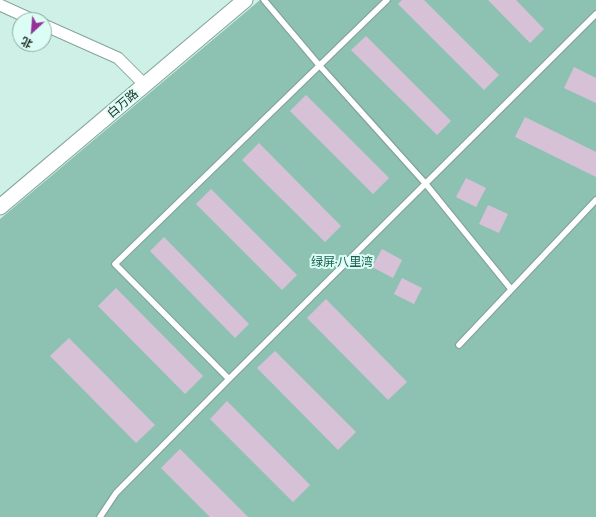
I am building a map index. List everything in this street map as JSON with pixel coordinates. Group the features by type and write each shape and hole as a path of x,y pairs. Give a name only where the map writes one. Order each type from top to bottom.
{"main road":[{"name":"白万路","path":"0,207 239,0"},
{"name":"白万路","path":"0,203 245,0"}],"street":[{"path":"0,5 15,12"},
{"path":"52,29 118,58 144,83"}],"lane":[{"path":"264,0 319,65 426,183 511,289"},
{"path":"229,379 115,264 387,0"},
{"path":"100,517 116,493 596,14"},
{"path":"459,345 596,200"}],"green space":[{"name":"绿屏·八里湾","path":"260,0 596,0 596,517 0,517 0,219"}],"building":[{"path":"402,0 424,0 499,75 484,90 398,4"},
{"path":"488,0 516,0 544,29 530,43"},
{"path":"366,36 451,121 437,135 351,50"},
{"path":"574,67 596,78 596,103 564,88"},
{"path":"306,95 389,178 373,194 290,111"},
{"path":"525,117 596,152 596,177 515,137"},
{"path":"259,143 341,226 325,242 242,160"},
{"path":"466,178 486,188 476,207 456,197"},
{"path":"211,189 297,275 282,290 196,204"},
{"path":"488,205 508,214 499,233 479,224"},
{"path":"164,237 249,324 235,338 150,251"},
{"path":"382,249 402,260 393,278 372,267"},
{"path":"402,278 422,288 414,304 394,294"},
{"path":"116,288 203,376 185,394 98,306"},
{"path":"326,299 407,382 388,400 307,318"},
{"path":"69,338 155,425 136,443 50,356"},
{"path":"275,351 356,432 338,450 257,368"},
{"path":"227,401 310,485 293,502 210,419"},
{"path":"180,449 248,517 210,517 161,468"}]}
